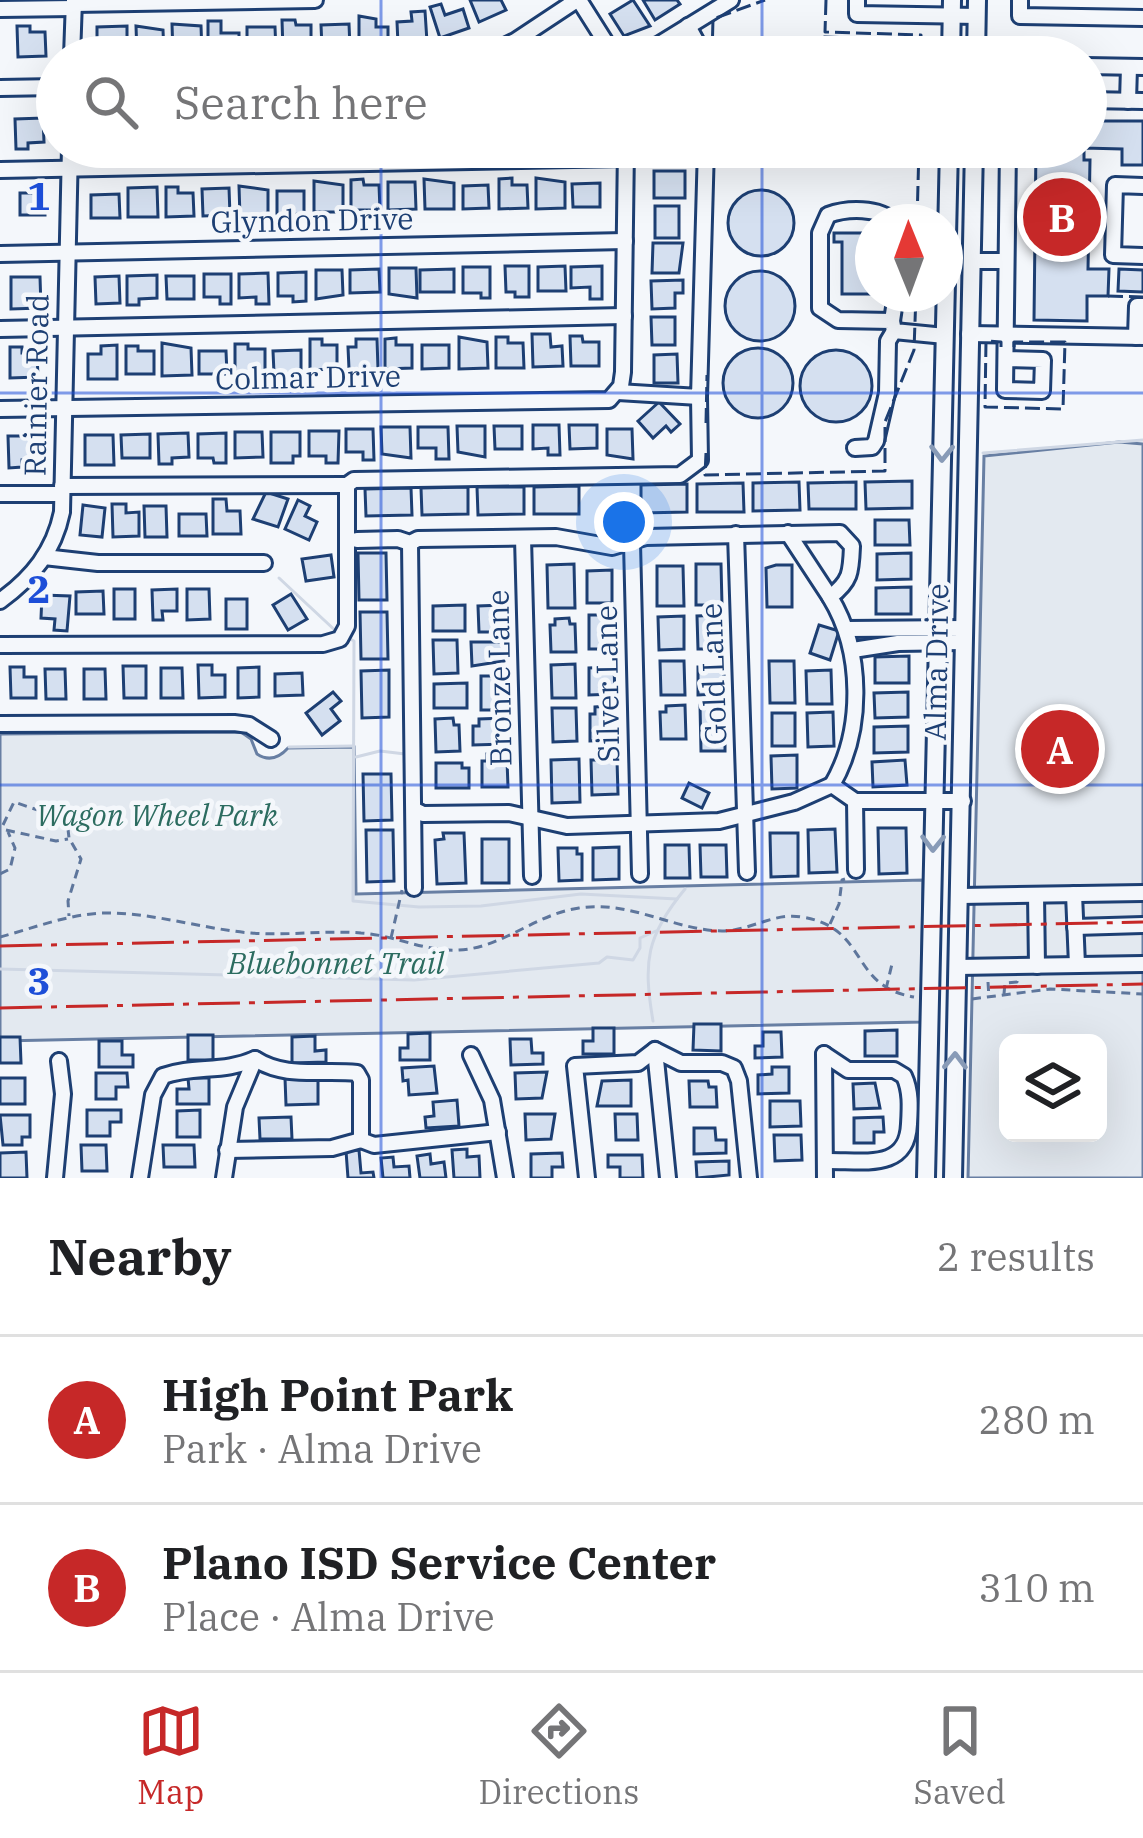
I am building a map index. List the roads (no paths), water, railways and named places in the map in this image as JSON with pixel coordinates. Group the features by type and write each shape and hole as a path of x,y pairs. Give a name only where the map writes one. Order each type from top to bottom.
{"main road":[{"name":"Alma Drive","path":"926,1178 949,168"},
{"name":"Alma Drive","path":"953,1178 973,168"},
{"path":"945,336 969,334"},
{"path":"929,967 958,968"}],"street":[{"path":"0,9 315,0"},
{"path":"521,36 578,0 601,36"},
{"path":"670,36 730,0"},
{"path":"857,0 857,14 977,8"},
{"path":"1020,0 1020,16 1143,18"},
{"path":"73,36 74,4"},
{"path":"688,26 693,36"},
{"path":"1136,67 1136,101"},
{"path":"0,88 36,87"},
{"path":"0,170 99,168"},
{"path":"616,394 623,372 626,168"},
{"path":"0,494 346,485 354,480 680,475 700,460 705,168"},
{"path":"1006,359 1008,168"},
{"name":"Rainier Road","path":"0,600 28,578 59,525 69,169"},
{"path":"1143,186 1115,185 1113,255 1143,256"},
{"path":"855,211 828,215 820,233 818,299 826,316 945,336"},
{"name":"Glyndon Drive","path":"0,254 625,241"},
{"path":"971,261 1006,261"},
{"path":"969,334 1140,337 1138,306 1143,306"},
{"path":"855,448 872,447 876,441 887,394 888,341 894,312"},
{"path":"0,329 624,316"},
{"name":"Colmar Drive","path":"0,409 595,401 616,394 700,397"},
{"path":"0,645 323,644 340,639 347,626 346,485"},
{"path":"357,540 410,543 556,537 592,546 632,543 646,536 835,531 852,546 851,574 849,582 830,597"},
{"path":"415,810 423,814 509,813 550,825 719,821 794,802 832,784 849,740 853,650 848,629 788,533"},
{"name":"Gold Lane","path":"736,534 747,872"},
{"name":"Bronze Lane","path":"523,538 532,876"},
{"path":"410,543 414,888"},
{"name":"Silver Lane","path":"632,543 640,874"},
{"path":"44,557 98,563 264,563"},
{"path":"848,629 962,635"},
{"path":"853,650 938,635"},
{"path":"0,724 234,723 249,725 271,739"},
{"path":"832,784 856,801 963,801"},
{"path":"856,801 856,870"},
{"path":"961,896 1143,892"},
{"path":"1074,894 1077,965"},
{"path":"1036,895 1037,966"},
{"path":"1075,927 1143,925"},
{"path":"958,968 1143,964"},
{"path":"587,1178 574,1066 638,1063 655,1050"},
{"path":"655,1050 668,1178"},
{"path":"655,1050 681,1063 722,1063 734,1068 748,1178"},
{"path":"825,1161 884,1160 900,1154 908,1142 910,1103 904,1076 894,1070 848,1070 824,1054 825,1178"},
{"path":"471,1055 492,1100 505,1178"},
{"path":"255,1059 274,1071 357,1073 363,1098 361,1140"},
{"path":"224,1178 235,1107 255,1059"},
{"path":"140,1178 154,1095 164,1076 185,1070 227,1070 255,1059"},
{"path":"55,1178 63,1094 59,1061"},
{"path":"227,1150 332,1148 361,1140 374,1145 498,1132"}],"waterway":[{"path":"983,453 1143,440"},
{"path":"279,578 339,634"},
{"path":"348,638 354,641 353,901 419,907 481,906 581,894 677,899"},
{"path":"289,747 353,746"},
{"path":"356,757 380,751 405,754"},
{"path":"653,1021 648,982 651,950 662,921 685,889"},
{"path":"0,969 414,980 599,963 607,957 633,960 640,938 656,931"}],"place":[{"name":"Plano ISD Service Center","path":"1062,217"},
{"name":"High Point Park","path":"1060,749"}],"park label":[{"name":"Wagon Wheel Park","path":"157,816"},
{"name":"Bluebonnet Trail","path":"336,964"}]}
